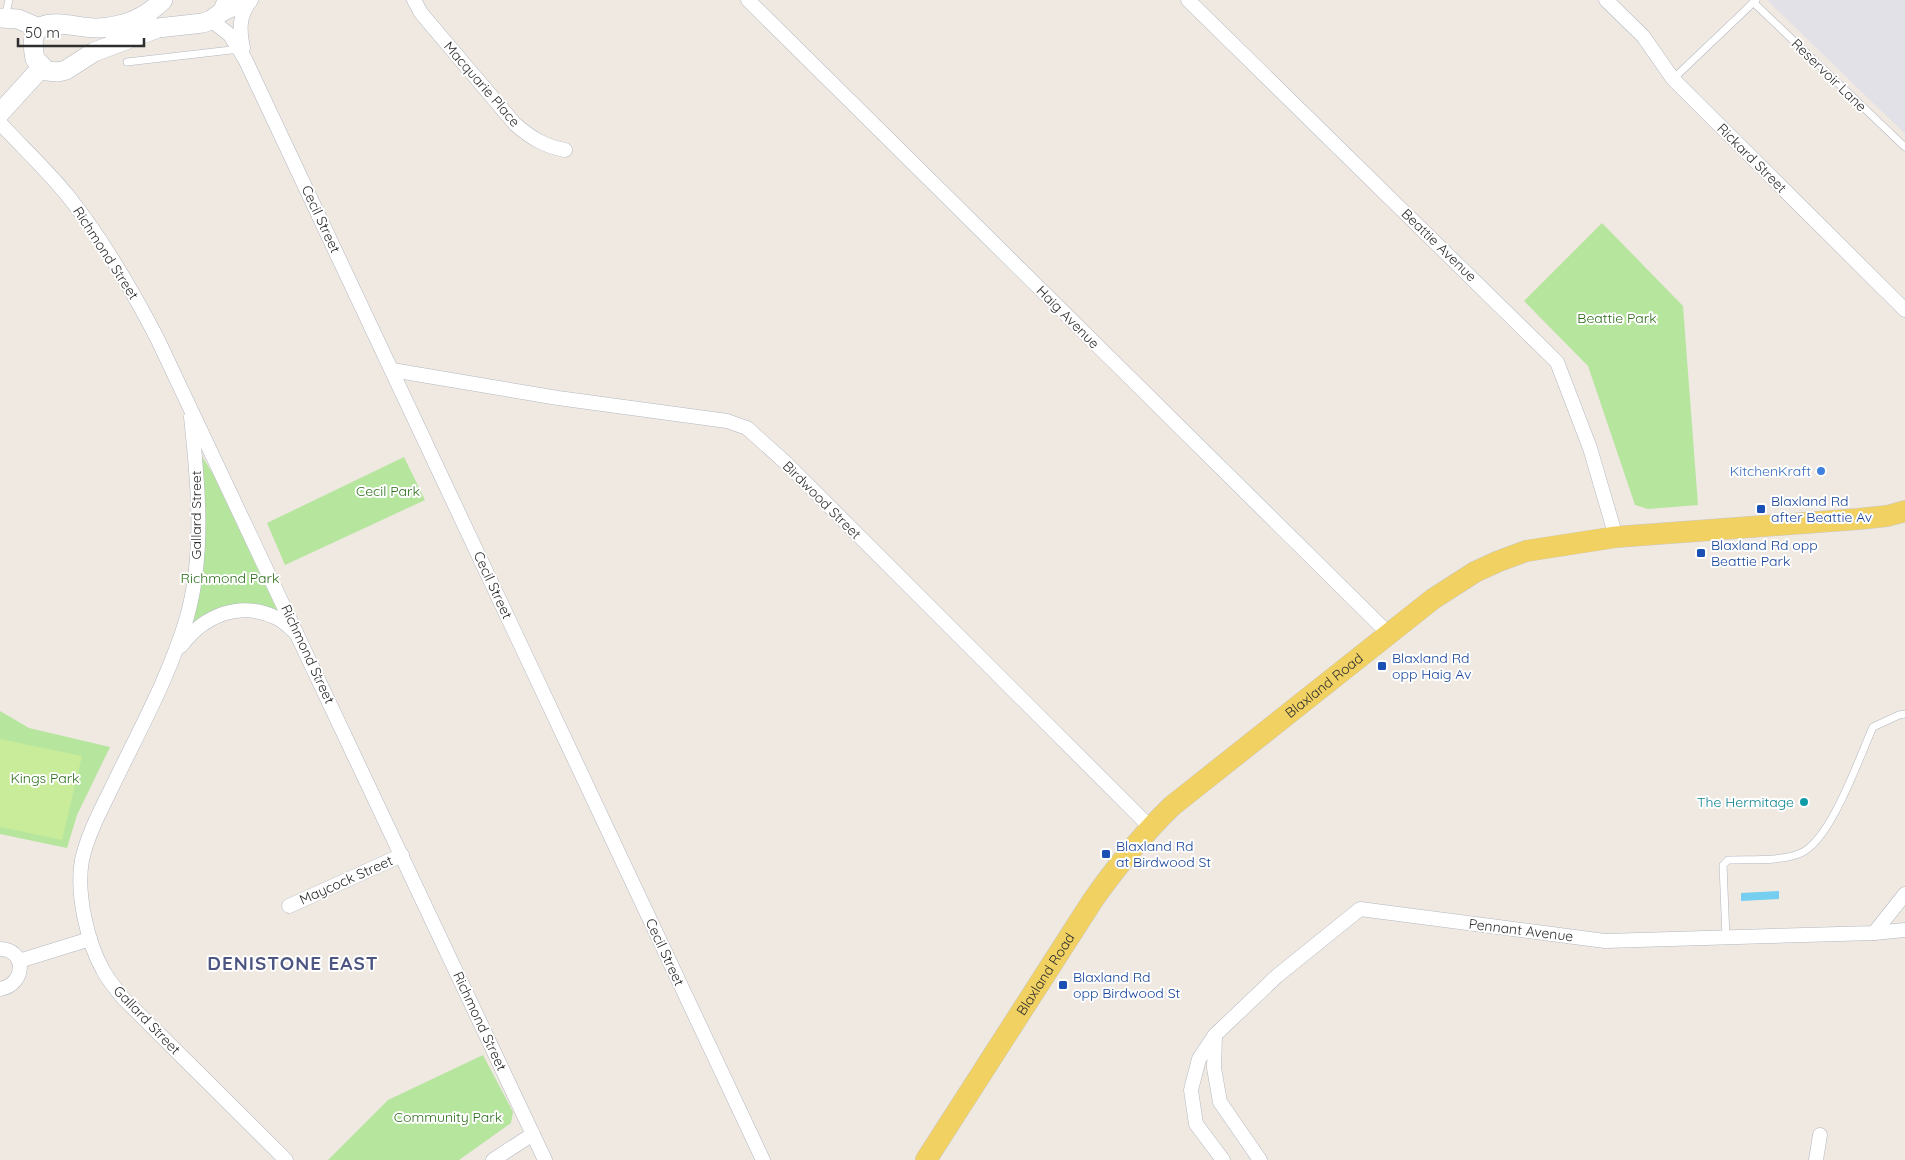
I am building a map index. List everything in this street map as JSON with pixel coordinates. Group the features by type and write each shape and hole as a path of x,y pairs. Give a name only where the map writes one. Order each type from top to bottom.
{"main road":[{"name":"Blaxland Road","path":"926,1160 1093,900 1150,827 1180,800 1388,633 1455,584 1499,561 1526,551 1616,537 1858,519 1905,511"}],"street":[{"path":"5,12 18,20 39,28 59,23 82,27 112,26 133,21 146,14 163,0"},
{"path":"39,28 32,44 35,59 41,68 58,72 94,52 158,28 202,23 220,10 250,0"},
{"path":"243,54 240,19 250,0"},
{"name":"Macquarie Place","path":"414,0 421,13 515,124 529,136 548,146 564,150"},
{"name":"Haig Avenue","path":"748,0 1388,633"},
{"name":"Beattie Avenue","path":"1188,0 1557,362 1590,448 1616,537"},
{"name":"Rickard Street","path":"1606,0 1643,36 1673,79 1905,310"},
{"name":"Cecil Street","path":"220,10 224,28 243,54 763,1160"},
{"path":"0,113 41,68"},
{"name":"Richmond Street","path":"0,123 67,195 119,268 157,338 300,637 545,1160"},
{"name":"Birdwood Street","path":"392,370 558,398 727,420 746,428 786,463 1150,827"},
{"name":"Gallard Street","path":"190,406 197,471 198,525 195,573 188,614 176,652 94,824 82,861 81,900 90,939 102,970 122,998 286,1160"},
{"name":"Gallard Street","path":"176,652 189,636 208,619 229,612 256,612 278,618 300,637"},
{"name":"Maycock Street","path":"289,906 402,855"},
{"path":"1874,933 1905,894"},
{"name":"Pennant Avenue","path":"1223,1160 1196,1124 1191,1090 1198,1059 1215,1035 1277,976 1360,909 1605,940 1726,938 1874,933 1905,930"},
{"path":"19,962 90,939"},
{"path":"0,949 14,954 19,962 20,971 17,980 10,987 0,989"},
{"path":"1215,1035 1214,1068 1220,1102 1260,1160"},
{"path":"493,1160 533,1134"},
{"path":"1816,1160 1820,1135"}],"lane":[{"path":"1673,79 1754,1"},
{"name":"Reservoir Lane","path":"1754,1 1905,148"},
{"path":"128,62 243,54"},
{"path":"1726,938 1723,865 1728,860 1788,857 1802,852 1819,838 1830,823 1872,727 1905,714"}],"shaded area":[{"path":"1905,0 1905,134 1768,1"}],"green space":[{"name":"Beattie Park","path":"1602,223 1683,306 1698,505 1648,509 1635,505 1588,366 1524,301"},
{"name":"Richmond Park","path":"200,453 213,474 278,612 269,609 188,630"},
{"name":"Cecil Park","path":"404,457 425,500 285,565 267,523"},
{"name":"Kings Park","path":"0,711 29,728 110,747 77,815 67,848 0,834"},
{"name":"Kings Park","path":"0,739 82,756 62,840 0,827"},
{"name":"Community Park","path":"483,1055 513,1112 511,1123 459,1160 328,1160 388,1100"}],"water":[{"path":"1779,891 1779,899 1741,901 1741,893"}],"place":[{"name":"KitchenKraft","path":"1821,471"},
{"name":"Blaxland Rd after Beattie Av","path":"1761,509"},
{"name":"Blaxland Rd opp Beattie Park","path":"1701,553"},
{"name":"Blaxland Rd opp Haig Av","path":"1382,666"},
{"name":"The Hermitage","path":"1804,802"},
{"name":"Blaxland Rd at Birdwood St","path":"1106,854"},
{"name":"Blaxland Rd opp Birdwood St","path":"1063,985"}],"district":[{"name":"DENISTONE EAST","path":"293,963"}]}
